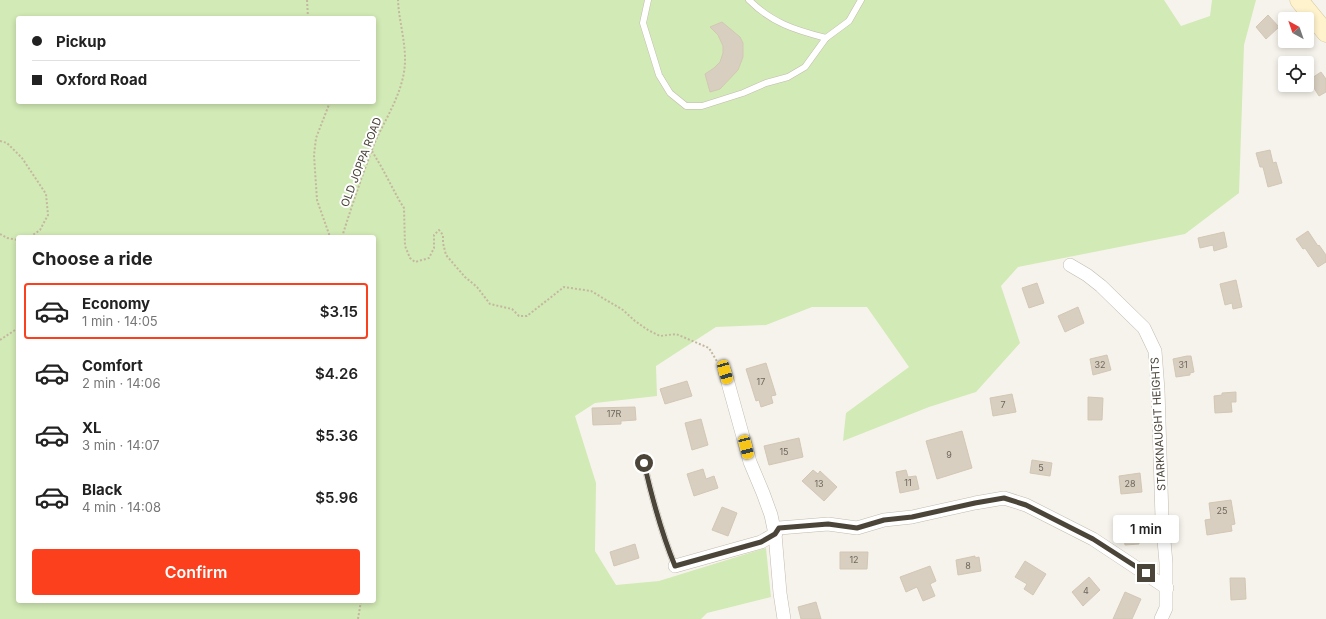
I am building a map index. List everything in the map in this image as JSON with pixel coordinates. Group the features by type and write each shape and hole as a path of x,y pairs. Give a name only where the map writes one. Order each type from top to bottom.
{"main road":[{"path":"1299,0 1326,33"}],"street":[{"name":"STARKNAUGHT HEIGHTS","path":"1070,265 1087,275 1101,286 1144,328 1155,351 1158,390 1162,518 1167,588 1166,608 1162,619"},
{"path":"725,372 750,462 771,515 775,534 780,593 784,619"},
{"path":"675,566 761,542 775,534 779,528 828,524 857,528 884,520 912,517 1004,498 1026,505 1093,539 1167,588"}],"lane":[{"path":"648,0 643,23 659,75 670,93 686,106 702,106 766,83 788,77 805,67 826,38 849,21 861,0"},
{"path":"749,0 777,22 800,31 826,38"},
{"path":"644,463 652,500 675,566"}],"path":[{"path":"307,0 308,16"},
{"name":"OLD JOPPA ROAD","path":"343,235 372,151 401,86 404,72 405,50 398,15 398,0"},
{"path":"329,104 316,138 314,155 317,200 329,235"},
{"path":"0,141 7,143 22,158 46,194 48,216 40,230 33,235"},
{"path":"372,151 404,208 405,246 410,258 415,262 428,258 434,248 434,235 439,230 443,235 446,255 465,277 477,286 490,304 512,308 519,316 527,316 564,287 591,291 623,310 635,321 660,336 676,334 709,348 725,372"},
{"path":"0,234 7,238 16,240"},
{"path":"0,340 16,329"},
{"path":"358,619 361,603"}],"green space":[{"path":"0,0 1164,0 1181,26 1210,16 1212,0 1256,0 1244,45 1239,193 1185,234 1018,267 1001,286 1020,343 976,392 929,407 843,441 846,413 909,367 867,307 812,307 766,325 716,327 656,366 657,396 595,403 575,416 596,483 595,551 616,585 659,581 766,548 771,597 707,613 701,619 0,619"}],"building":[{"path":"1268,15 1278,26 1278,28 1266,39 1256,27"},
{"path":"722,22 740,37 743,43 743,57 738,70 720,89 710,92 705,74 720,62 723,53 723,46 718,35 710,27"},
{"path":"1321,72 1326,79 1326,92 1319,96 1314,88 1314,77"},
{"path":"1270,150 1273,163 1276,162 1282,183 1268,187 1263,167 1260,167 1256,153"},
{"path":"1308,231 1326,255 1326,262 1318,267 1305,248 1303,249 1296,239"},
{"path":"1224,232 1227,247 1214,251 1213,245 1200,248 1198,238"},
{"path":"1236,280 1242,307 1233,309 1232,303 1225,305 1220,284"},
{"path":"1037,283 1044,303 1029,308 1022,288"},
{"path":"1078,307 1084,323 1065,332 1058,316"},
{"path":"1107,355 1111,370 1093,375 1090,359"},
{"path":"1191,356 1194,372 1190,373 1190,375 1176,377 1173,359"},
{"path":"766,363 776,395 771,396 773,403 761,407 759,400 756,401 746,369"},
{"path":"687,381 692,396 665,404 660,389"},
{"path":"1236,392 1236,402 1231,402 1232,412 1215,413 1214,396 1222,395 1222,393"},
{"path":"1012,394 1016,412 993,416 990,398"},
{"path":"1088,397 1103,398 1102,420 1088,420"},
{"path":"635,407 636,420 621,421 621,424 593,425 592,408"},
{"path":"701,419 708,445 692,450 685,423"},
{"path":"962,431 972,468 937,479 926,441"},
{"path":"799,438 803,457 769,465 764,446"},
{"path":"1032,460 1052,463 1050,476 1030,473"},
{"path":"703,469 706,479 714,476 718,488 694,496 687,474"},
{"path":"813,470 818,474 820,471 837,487 824,501 802,481"},
{"path":"906,470 908,477 916,476 919,489 900,493 896,472"},
{"path":"1140,473 1142,492 1121,494 1119,476"},
{"path":"1231,500 1235,524 1231,525 1232,531 1207,535 1205,520 1211,519 1209,503"},
{"path":"722,507 737,513 728,536 712,530"},
{"path":"1128,525 1129,528 1138,528 1139,544 1125,545 1124,537 1115,537 1114,526"},
{"path":"635,544 639,558 614,566 610,552"},
{"path":"840,552 868,552 867,569 840,569"},
{"path":"975,556 975,558 979,557 981,571 958,575 956,560"},
{"path":"1025,561 1046,574 1033,595 1024,589 1027,584 1015,577"},
{"path":"930,566 936,581 930,584 935,596 923,601 917,587 906,592 900,577"},
{"path":"1089,577 1100,590 1083,606 1072,592"},
{"path":"1230,578 1245,578 1246,599 1231,600"},
{"path":"1125,592 1141,599 1132,619 1113,619"},
{"path":"816,602 821,619 801,619 798,607"}],"route":[{"path":"644,463 652,500 675,566 761,542 775,534 779,528 828,524 857,528 884,520 912,517 1004,498 1026,505 1093,539 1146,573"}]}
